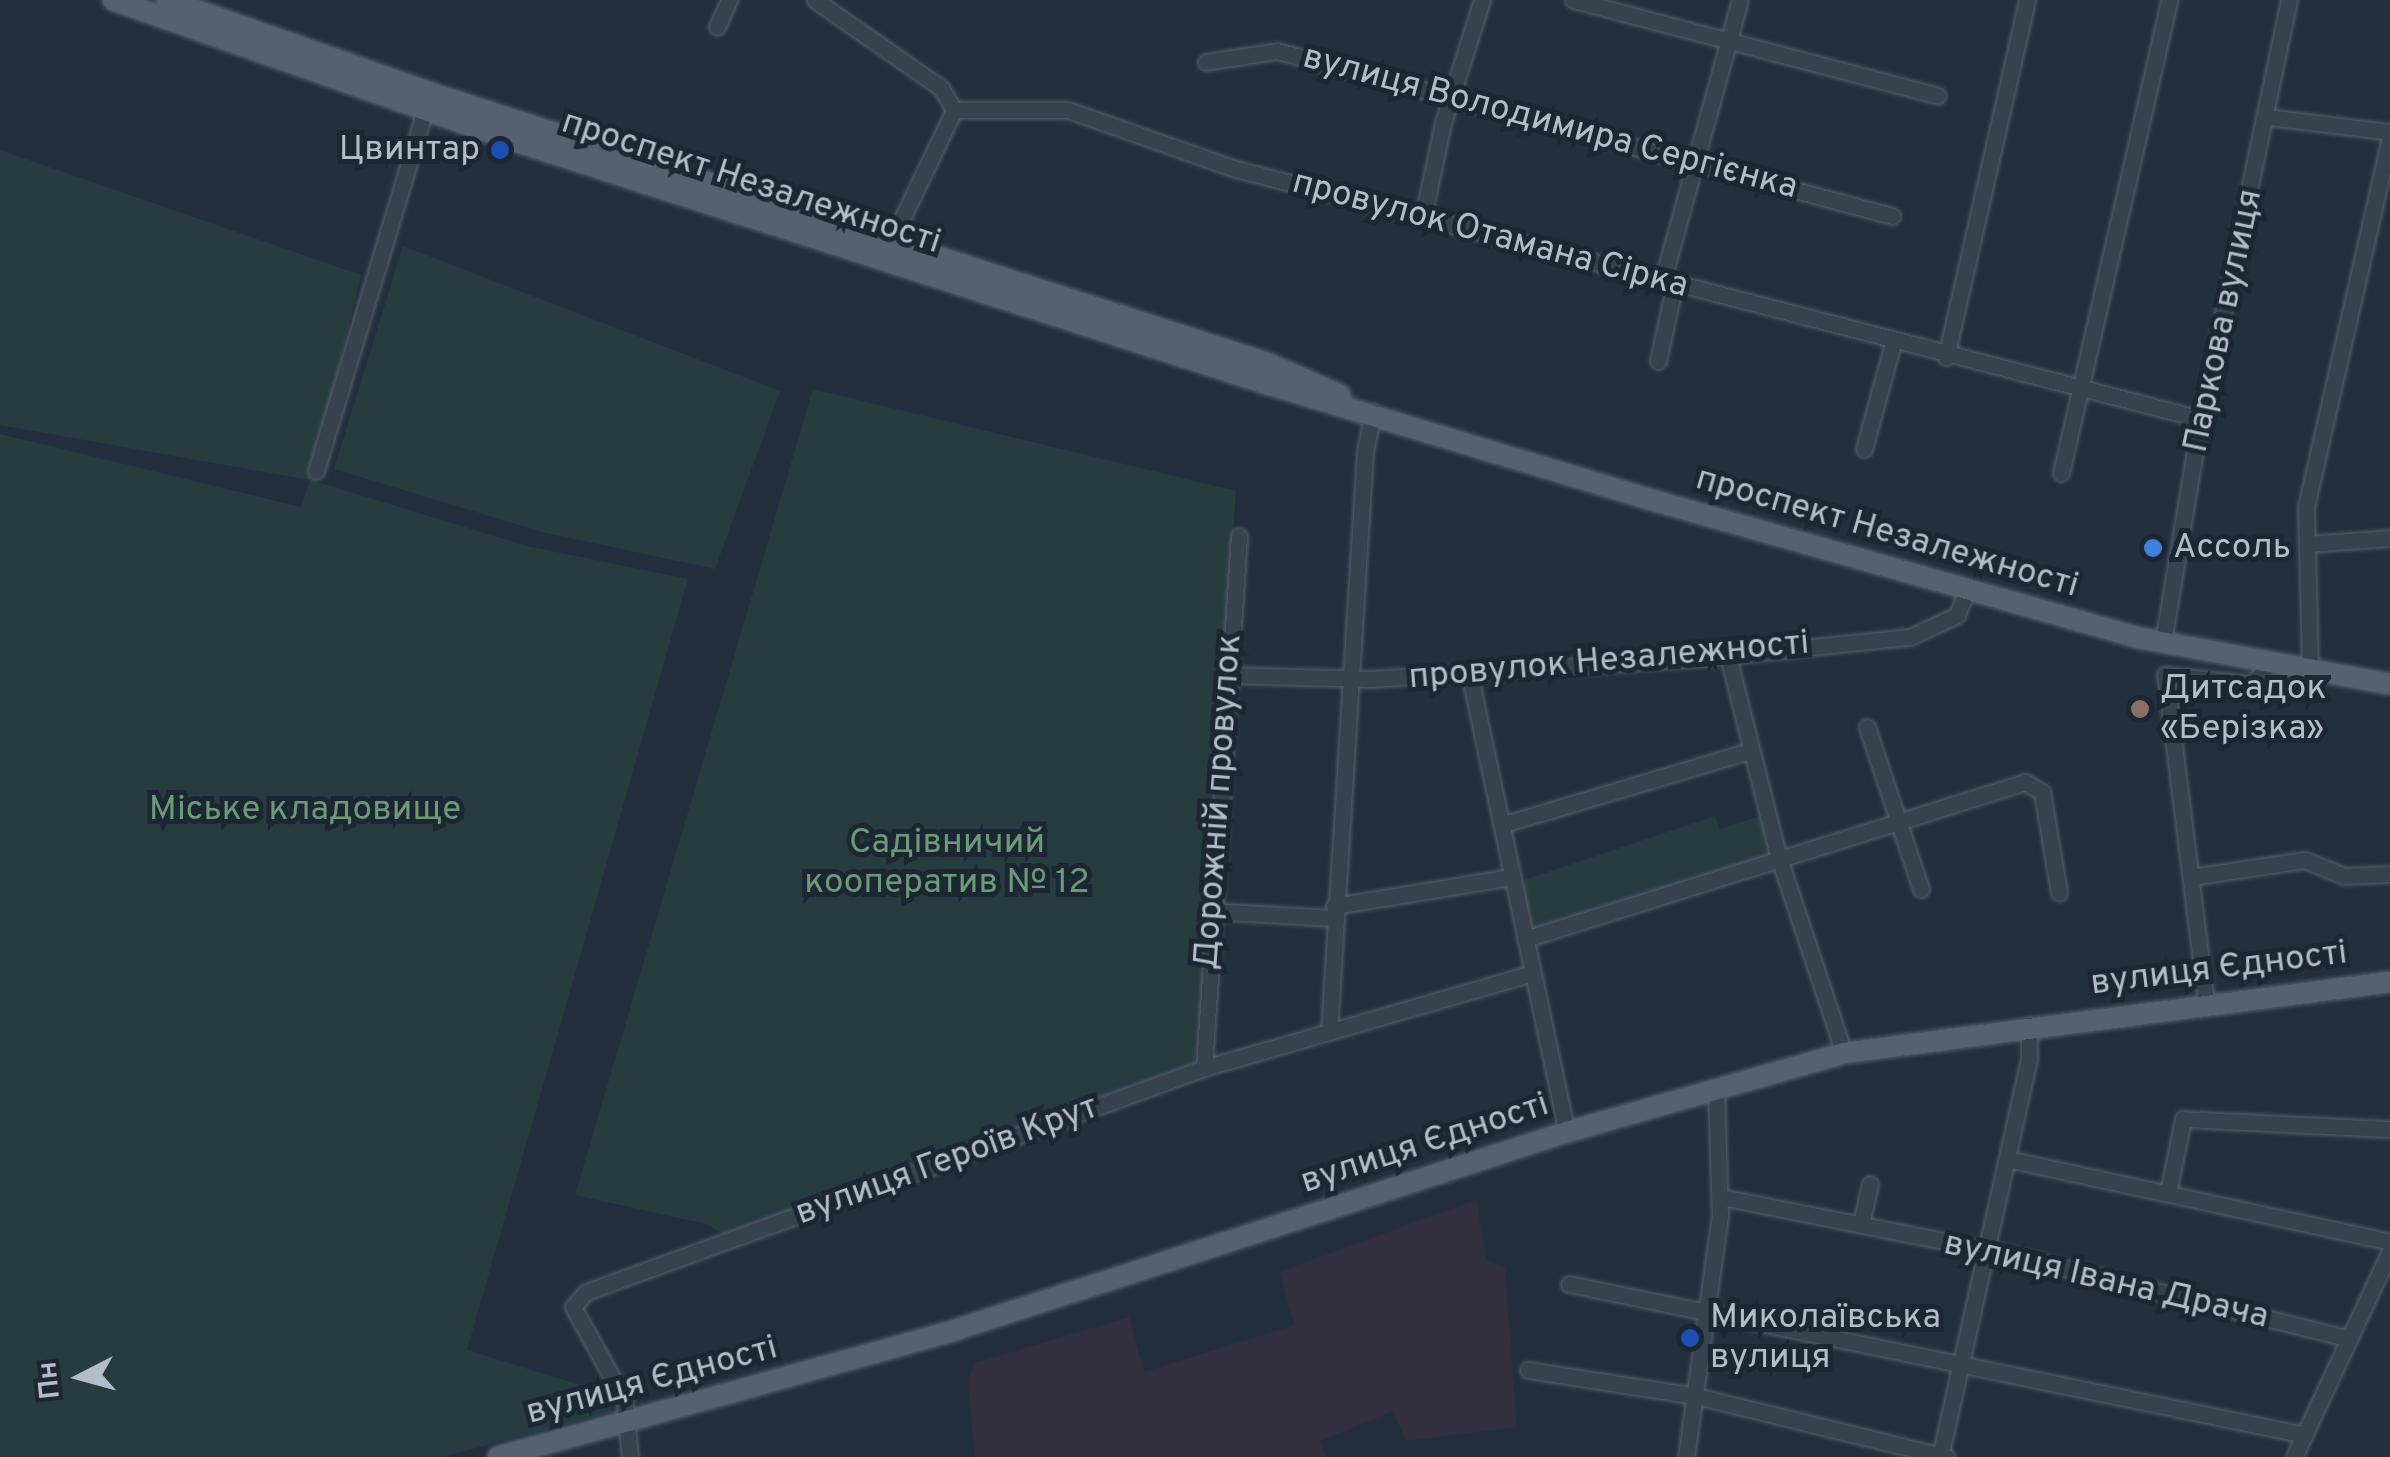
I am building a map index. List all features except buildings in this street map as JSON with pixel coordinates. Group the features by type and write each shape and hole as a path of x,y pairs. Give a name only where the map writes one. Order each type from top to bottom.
{"main road":[{"name":"проспект Незалежності","path":"113,0 1272,375 1373,412 1968,590 2163,642 2390,684"},
{"name":"проспект Незалежності","path":"167,0 427,101"},
{"name":"вулиця Єдності","path":"498,1457 958,1329 1567,1132 1844,1053 2028,1024 2390,982"}],"street":[{"path":"716,27 729,0"},
{"path":"815,0 941,88 954,110 887,251"},
{"path":"1423,217 1482,0"},
{"path":"1573,0 1728,44 1938,96"},
{"path":"1658,361 1669,281 1696,162 1740,0"},
{"path":"1946,357 2028,0"},
{"path":"2061,473 2168,0"},
{"name":"Паркова вулиця","path":"2163,642 2201,418 2268,117 2289,0"},
{"name":"вулиця Володимира Сергієнка","path":"1206,62 1267,50 1892,216"},
{"path":"316,471 427,101"},
{"name":"провулок Отамана Сірка","path":"954,110 1068,110 1236,169 1946,357 2201,418"},
{"path":"2268,117 2390,135 2306,508 2310,668"},
{"path":"1864,449 1892,343"},
{"path":"1329,1032 1350,680 1373,412"},
{"name":"Дорожній провулок","path":"1204,1068 1210,912 1238,536"},
{"path":"2307,544 2390,538"},
{"name":"провулок Незалежності","path":"1228,675 1350,680 1728,656 1920,635 1956,615 1968,590"},
{"path":"1728,656 1749,751 1780,860 1844,1053"},
{"path":"2206,1002 2165,674 2248,684 2261,680 2269,664"},
{"path":"1469,672 1567,1132"},
{"path":"1867,727 1921,889"},
{"path":"1501,824 1749,751"},
{"path":"1525,939 2025,782 2038,784 2059,893"},
{"path":"2191,877 2305,860 2344,876 2390,874"},
{"path":"1210,912 1334,912 1512,877"},
{"name":"вулиця Героїв Крут","path":"631,1421 574,1307 586,1292 1204,1068 1532,973"},
{"path":"1528,1370 1696,1396 1943,1456 2029,1058 2028,1024"},
{"path":"1686,1457 1708,1312 1720,1197 1716,1089"},
{"path":"2168,1192 2183,1119 2390,1129"},
{"path":"2007,1160 2390,1242"},
{"path":"1861,1224 1870,1184"},
{"name":"вулиця Івана Драча","path":"1720,1197 1986,1252 2350,1339"},
{"path":"2294,1457 2390,1251"},
{"path":"1569,1284 2305,1435"},
{"path":"630,1457 631,1421"}],"shaded area":[{"path":"1476,1200 1487,1260 1505,1268 1517,1427 1406,1441 1393,1411 1320,1441 1326,1457 975,1457 968,1379 975,1363 1129,1317 1144,1372 1295,1325 1279,1272"}],"green space":[{"name":"Міське кладовище","path":"0,150 361,275 311,480 527,546 688,579 467,1350 609,1394 611,1412 442,1457 0,1457 0,434 301,507 310,480 0,425"},
{"path":"403,246 780,391 715,569 542,532 334,469"},
{"name":"Садівничий кооператив № 12","path":"813,389 1236,491 1201,1018 1195,1060 1189,1065 724,1234 706,1224 575,1195"},
{"path":"1763,815 1771,849 1766,858 1532,934 1518,882 1715,816 1720,829"}],"place":[{"name":"Цвинтар","path":"500,150"},
{"name":"Ассоль","path":"2153,548"},
{"name":"Дитсадок «Берізка»","path":"2140,709"},
{"name":"Миколаївська вулиця","path":"1690,1338"}]}
